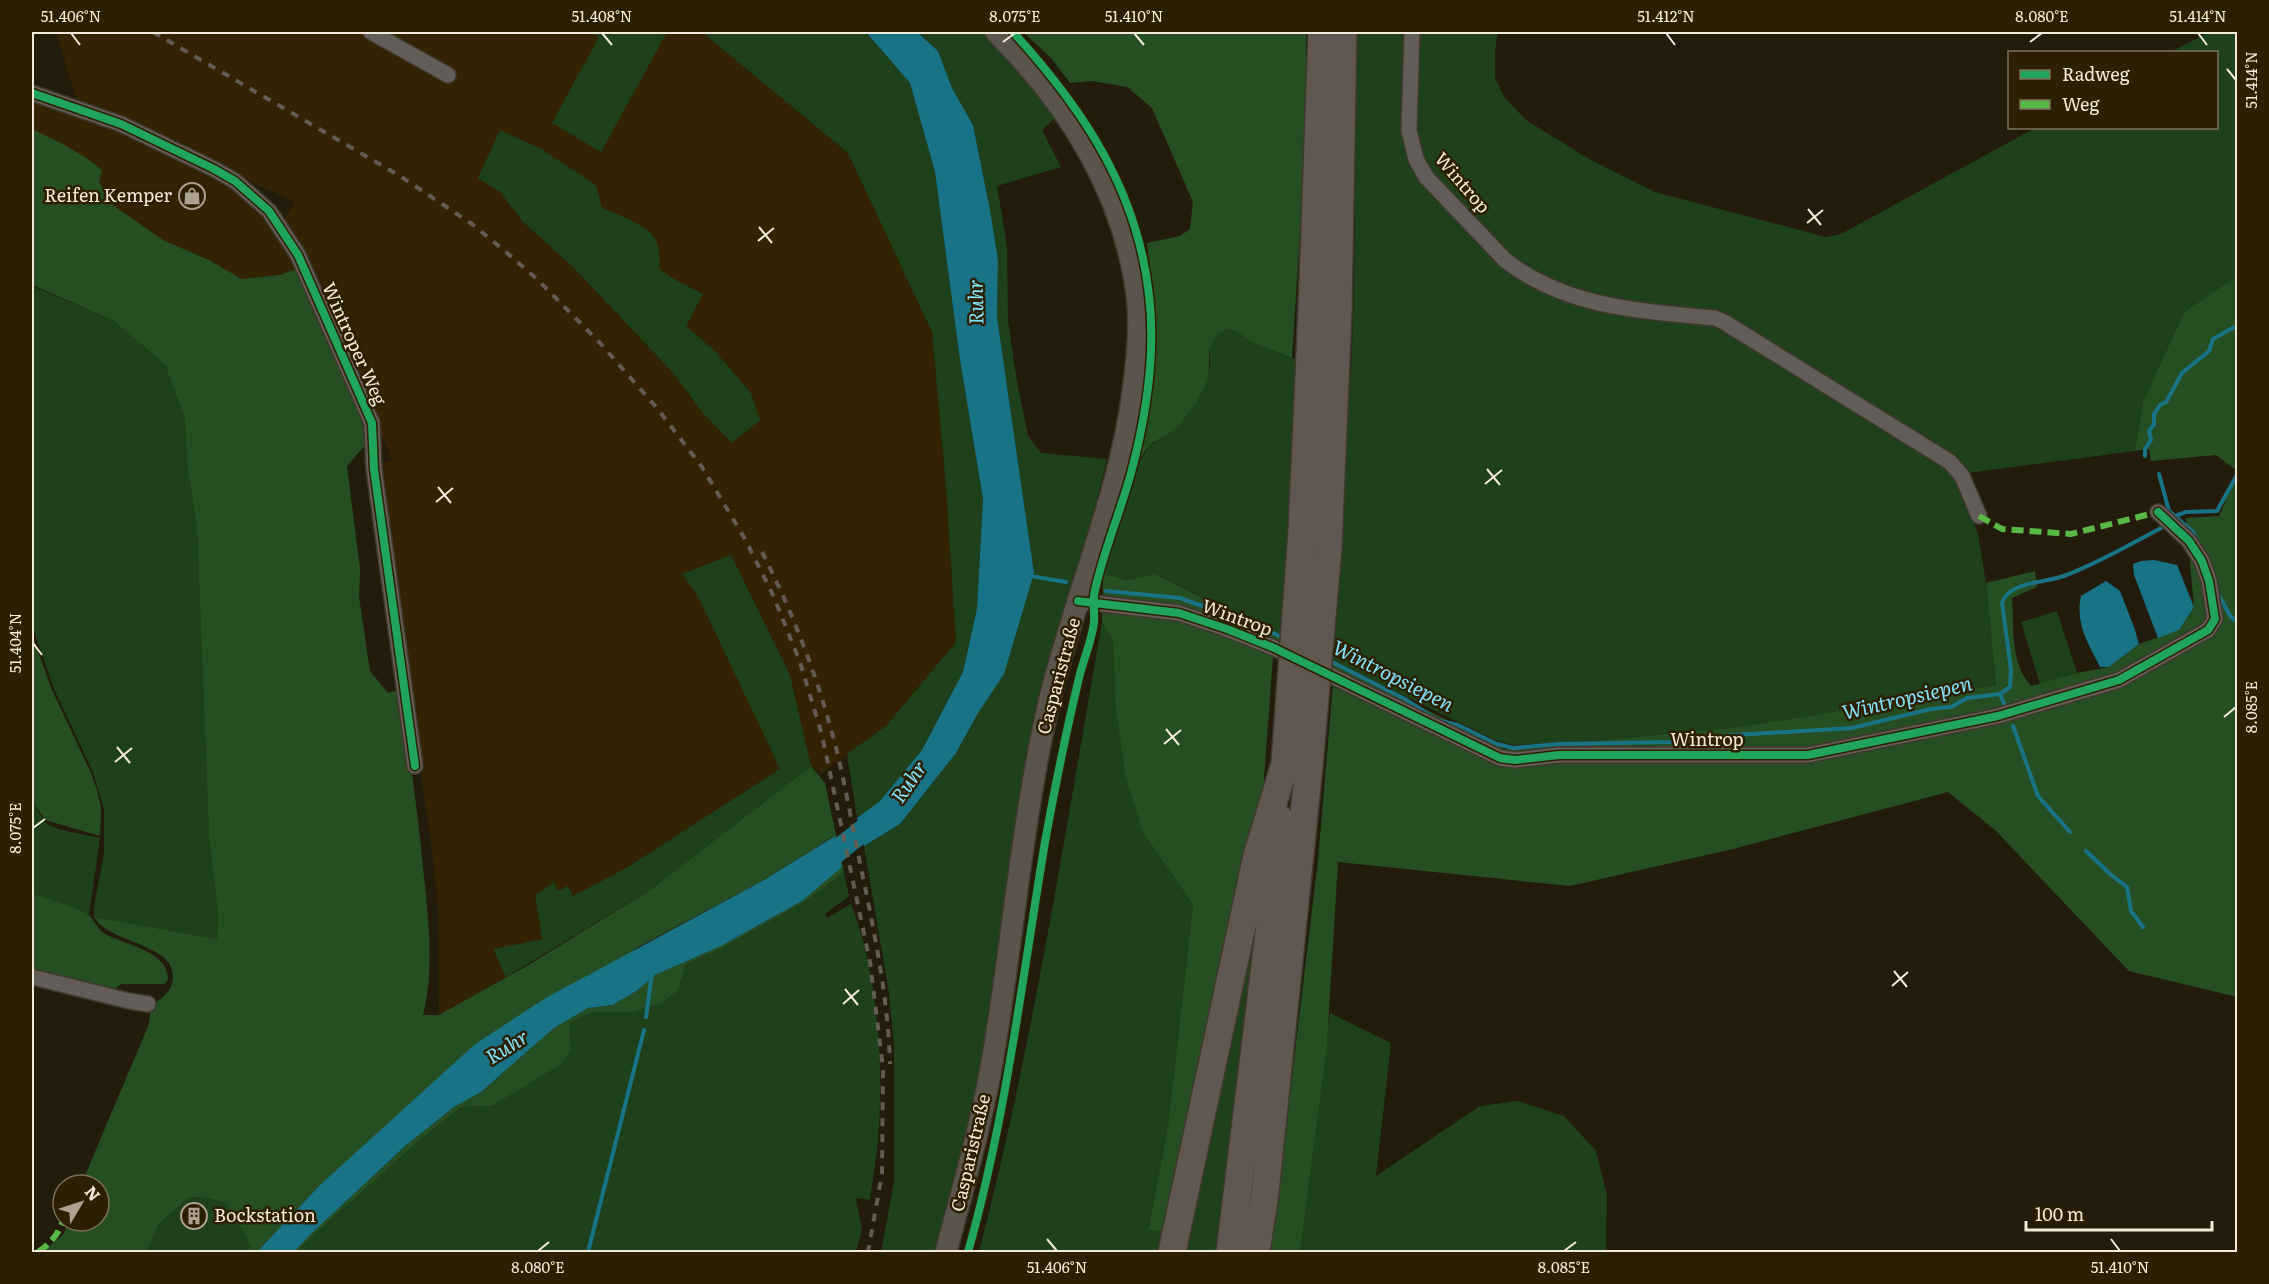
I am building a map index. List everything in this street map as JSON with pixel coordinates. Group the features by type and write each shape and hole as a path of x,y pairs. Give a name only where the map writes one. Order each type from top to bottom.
{"highway":[{"path":"1322,32 1325,310"},
{"path":"1256,1252 1265,1193 1297,765 1302,531 1325,310 1343,32"},
{"path":"1172,1252 1257,856 1297,765"},
{"path":"1230,1252 1269,933 1297,765"}],"main road":[{"name":"Casparistraße","path":"946,1252 971,1157 994,1049 1026,834 1048,708 1078,600 1119,471 1130,417 1139,339 1137,297 1123,230 1099,169 1049,90 996,32"}],"street":[{"path":"371,32 448,75"},
{"name":"Wintrop","path":"1412,32 1409,130 1416,159 1426,177 1505,260 1569,296 1631,310 1715,318 1724,322 1950,462 1962,476 1979,516"},
{"name":"Wintroper Weg","path":"32,93 121,124 221,173 255,196 269,211 294,248 317,294 372,423 374,468 415,766"},
{"name":"Wintrop","path":"1078,600 1179,613 1227,628 1272,646 1500,758 1515,760 1559,755 1808,755 1998,716 2119,680 2208,630 2215,619 2209,581 2202,561 2190,541 2158,512"},
{"path":"32,977 148,1004"}],"shaded area":[{"path":"56,32 702,32 848,153 932,332 946,487 956,642 886,726 822,773 811,766 790,675 731,555 682,574 698,595 780,769 626,868 573,896 568,886 558,891 554,882 535,895 542,939 494,949 506,977 439,1015 438,908 433,856 407,678 408,653 379,465 392,460 321,283 295,234 284,219 295,202 258,185 175,140 78,104","holes":["500,192 601,208 625,217 649,232 656,241 660,269 674,279 703,293 686,326 714,350 751,393 760,420 702,412 675,375 573,267 523,222"]},
{"path":"32,101 115,130 221,176 268,218 299,268 280,275 242,279 209,260 163,240 113,205 99,182 102,170 88,159 32,129"}],"green space":[{"path":"590,32 667,32 601,152 552,123 599,37"},
{"path":"702,32 866,32 910,83 935,172 960,360 983,499 977,608 963,672 922,750 880,801 857,818 847,754 886,726 956,642 946,487 932,332 848,153"},
{"path":"917,32 985,32 1058,115 1042,130 1061,167 997,186 1007,246 1008,321 1028,436 1041,453 1107,459 1073,596 964,1157 938,1252 881,1252 894,1182 894,1046 889,993 864,846 900,824 956,753 978,713 1034,573 997,317 998,260 973,125 952,88 938,51"},
{"path":"1023,32 1306,32 1306,138 1292,358 1251,342 1238,332 1228,329 1219,334 1211,346 1208,376 1198,399 1178,426 1150,445 1135,469 1153,377 1156,321 1147,243 1180,236 1190,229 1193,202 1152,108 1127,87 1092,81 1070,83 1052,59"},
{"path":"1357,32 1498,32 1495,50 1495,78 1504,97 1526,120 1589,159 1655,192 1826,237 1841,234 2033,129 2218,129 2218,51 2173,51 2209,32 2237,32 2237,276 2184,312 2143,402 2135,451 1967,473 1719,315 1569,290 1515,266 1420,177 1501,267 1565,299 1717,322 1946,465 1958,479 1978,534 1986,583 1996,685 1739,727 1588,741 1513,745 1497,741 1155,574 1127,580 1103,573 1135,469 1150,445 1166,436 1210,366 1210,344 1218,333 1228,329 1238,332 1251,342 1330,373 1351,373"},
{"path":"32,129 63,144 102,170 99,182 113,205 163,240 209,260 242,279 280,275 299,268 343,364 368,442 347,466 360,569 359,597 370,671 388,693 398,690 406,737 428,911 430,946 423,1015 439,1015 530,964 650,890 811,766 825,783 844,872 805,902 723,948 686,964 678,990 661,1003 633,1012 592,1012 570,1023 571,1050 561,1064 492,1106 462,1107 421,1139 297,1252 294,1252 311,1234 404,1147 454,1107 481,1092 554,1028 588,1008 613,1005 638,990 655,975 721,946 802,901 834,836 764,880 638,947 319,1186 257,1252 245,1252 251,1246 226,1203 189,1197 160,1223 146,1252 42,1252 64,1233 111,1233 111,1173 86,1173 149,1024 151,1006 166,994 171,987 173,977 170,966 163,957 112,933 101,926 94,917 217,939 218,916 209,837 197,528 187,463 185,419 165,365 114,321 32,285"},
{"path":"500,130 541,149 596,185 602,208 632,221 656,240 660,269 703,294 686,326 714,350 751,393 760,420 732,443 702,412 675,375 573,267 523,222 500,192 478,178"},
{"path":"2237,276 2237,471 2216,455 2151,461 2149,449 2135,451 2143,402 2184,312"},
{"path":"32,286 114,321 165,365 185,419 187,463 197,528 209,837 218,916 217,939 94,917 104,854 104,809 93,772 54,689 32,626"},
{"path":"2237,474 2237,997 2129,971 1995,830 1948,792 1733,849 1570,886 1338,862 1327,1044 1300,1252 1271,1252 1318,860 1333,684 1273,656 1262,806 1169,1230 1148,1230 1168,1125 1193,905 1142,831 1125,774 1115,698 1113,641 1102,622 1103,573 1127,580 1155,574 1505,749 1739,727 1996,685 1986,583 2035,571 2037,587 2012,598 2014,645 2024,677 2031,686 2109,667 2139,644 2179,630 2194,607 2186,518 2219,516"},
{"path":"731,555 790,675 811,766 650,890 506,977 493,949 542,939 535,895 554,882 558,891 568,886 573,896 626,868 780,769 698,596 682,574"},
{"path":"2057,611 2077,673 2040,684 2021,622"},
{"path":"1102,622 1113,641 1115,698 1142,831 1193,905 1168,1125 1148,1229 1169,1230 1164,1252 979,1252 1032,1017"},
{"path":"32,635 52,690 97,790 101,808 100,836 45,820 32,800"},
{"path":"32,800 45,823 61,830 100,838 89,915 32,894"},
{"path":"844,872 849,896 825,914 827,918 851,904 867,957 872,985 880,1071 877,1154 870,1200 856,1198 862,1230 856,1252 297,1252 421,1139 462,1107 492,1106 571,1050 570,1023 592,1012 633,1012 678,990 686,964 723,948 805,902"},
{"path":"32,894 89,915 104,933 154,956 162,963 168,980 165,984 121,984 111,992 32,972"},
{"path":"1257,914 1233,1131 1216,1252 1179,1252"},
{"path":"1330,1013 1391,1043 1376,1176 1480,1106 1518,1101 1564,1116 1596,1151 1607,1195 1606,1252 1300,1252"},
{"path":"189,1197 226,1203 251,1246 245,1252 146,1252 160,1223"}],"water":[{"path":"866,32 917,32 938,51 952,88 973,125 998,260 997,317 1034,573 1004,674 978,713 956,753 900,824 864,846 857,818 880,801 922,750 963,672 977,608 983,499 960,360 935,172 910,83"},
{"path":"2154,560 2177,565 2194,607 2179,630 2158,638 2134,575 2133,564"},
{"path":"2106,581 2120,591 2139,644 2109,667 2100,667 2081,624 2080,606 2081,596"},
{"path":"835,836 842,867 802,901 721,946 655,975 638,990 613,1005 588,1008 554,1028 481,1092 454,1107 404,1147 294,1252 257,1252 319,1186 474,1045 544,999 764,880"}],"waterway":[{"path":"2145,456 2145,449 2151,440 2149,431 2154,424 2154,414 2160,405 2166,402 2182,373 2209,351 2213,339 2238,325"},
{"name":"Wintropsiepen","path":"2175,516 2186,512 2217,511 2238,473"},
{"path":"2159,474 2169,511 2193,532 2199,544"},
{"name":"Wintropsiepen","path":"1328,660 1405,699 1437,720 1458,725 1497,744 1513,748 1559,744 1671,742 1701,737 1852,728 1931,709 1951,707 1967,698 2000,694 2010,687 2011,670 2002,602 2006,595 2021,586 2077,571 2165,526"},
{"path":"1031,576 1066,582"},
{"name":"Wintropsiepen","path":"1106,591 1180,598 1264,628 1283,638"},
{"path":"2219,596 2231,617 2238,622"},
{"path":"2000,694 2005,706"},
{"path":"2013,726 2038,796 2070,832"},
{"name":"Ruhr","path":"813,870 884,814"},
{"path":"2086,851 2127,887 2131,911 2143,927"},
{"path":"646,1017 652,973"},
{"path":"588,1252 644,1030"}],"railway":[{"path":"153,32 400,176 472,224 506,252 539,281 600,343 657,408 702,467 745,539 773,595 800,662 822,735 870,962 883,1068 882,1174 868,1252"},
{"path":"762,552 801,639 835,745 879,960 890,1064"}],"marked path":[{"path":"1979,516 2002,529 2071,534 2158,512"},
{"path":"38,1252 57,1233"}],"cycle path":[{"path":"968,1252 1003,1100 1045,842 1074,698 1093,629 1094,594 1131,473 1141,430 1148,385 1151,339 1149,295 1143,256 1133,220 1119,186 1084,121 1013,32"},
{"path":"32,93 121,124 235,181 269,211 298,255 372,423 374,469 415,766"},
{"path":"1078,601 1179,613 1227,629 1272,647 1500,758 1515,760 1559,755 1808,755 1998,716 2119,680 2208,630 2215,619 2209,581 2202,561 2189,541 2158,512"}],"place":[{"name":"Reifen Kemper","path":"192,196"},
{"name":"Bockstation","path":"194,1216"}]}
